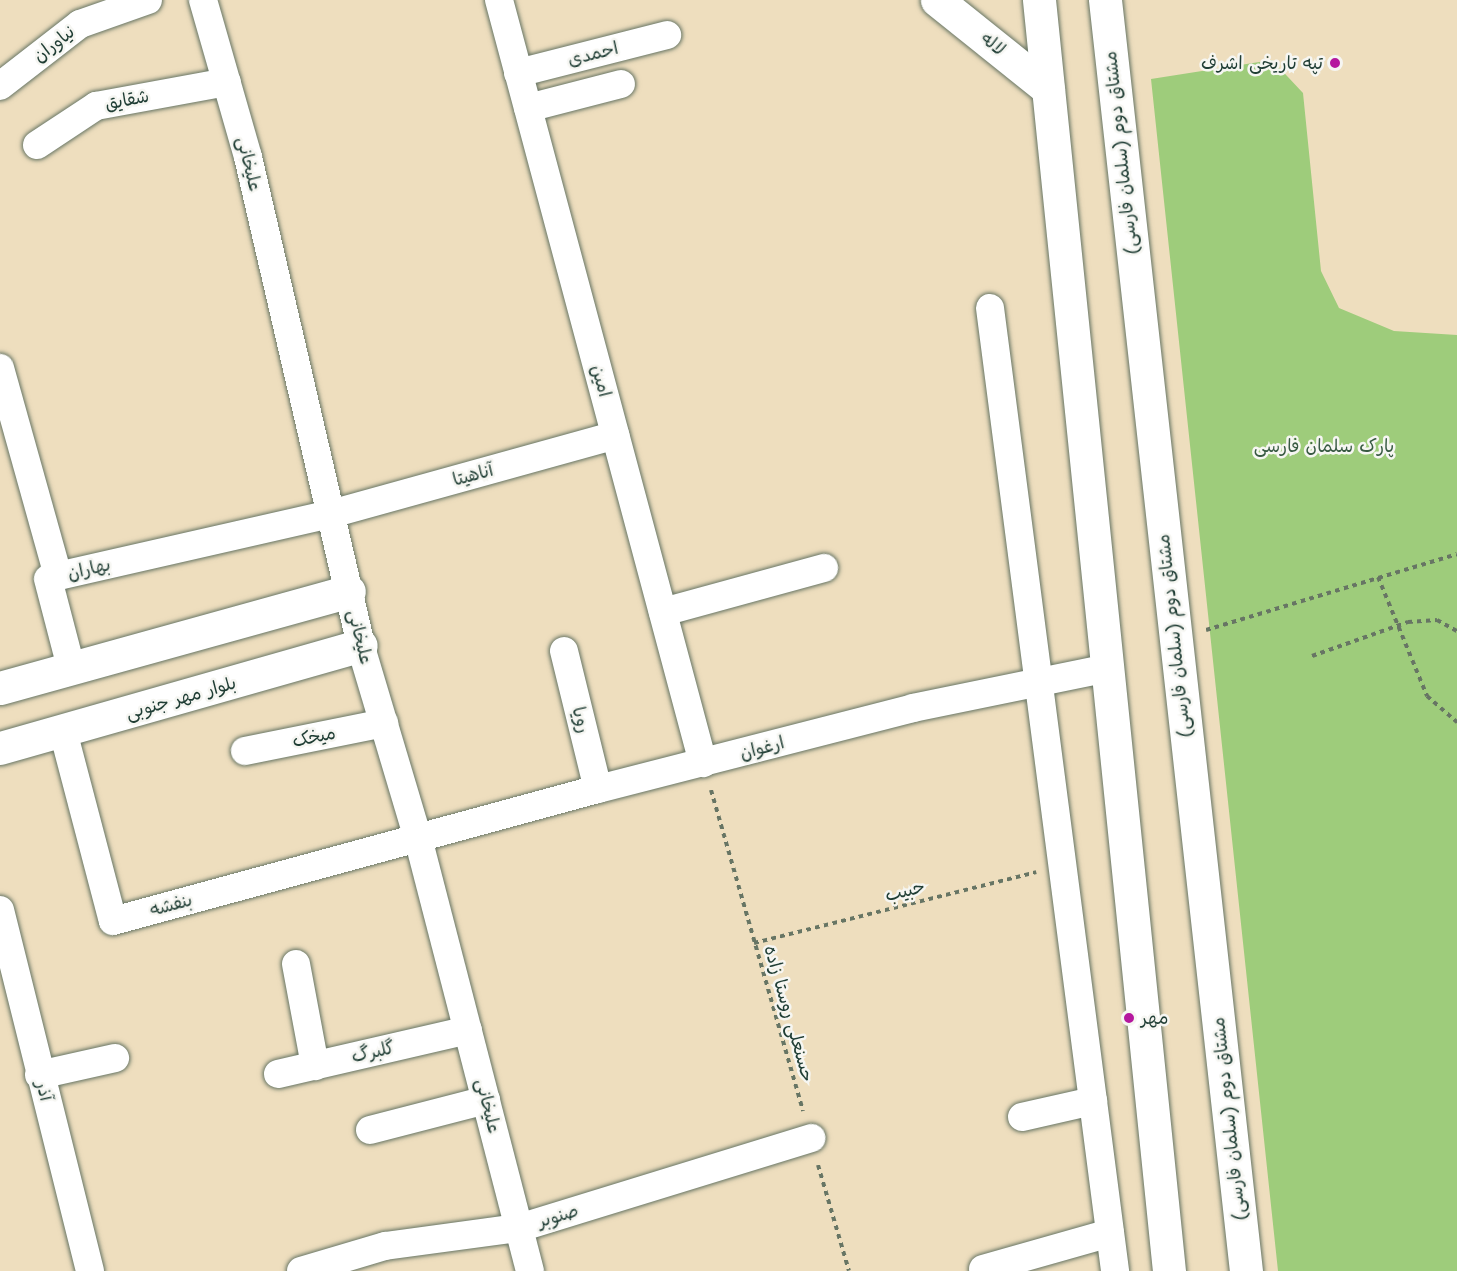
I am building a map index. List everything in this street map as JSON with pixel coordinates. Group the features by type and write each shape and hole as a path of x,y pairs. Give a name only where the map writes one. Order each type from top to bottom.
{"main road":[{"name":"لاله","path":"937,0 1048,89"},
{"path":"1039,0 1169,1271"},
{"name":"مشتاق دوم (سلمان فارسی)","path":"1105,0 1174,640 1246,1271"},
{"path":"0,688 349,591"},
{"name":"بلوار مهر جنوبی","path":"0,748 361,645"}],"street":[{"name":"نیاوران","path":"0,86 80,24 148,0"},
{"name":"علیخانی","path":"203,0 248,157 361,645 418,838 530,1271"},
{"name":"امین","path":"498,0 703,763"},
{"name":"احمدی","path":"518,73 667,35"},
{"name":"شقایق","path":"37,145 96,106 227,82"},
{"path":"528,108 621,84"},
{"path":"990,308 1115,1271"},
{"name":"بهاران","path":"0,368 6,415 58,576 331,514"},
{"name":"آناهیتا","path":"331,514 615,435"},
{"path":"663,612 824,568"},
{"path":"58,576 48,579 71,667"},
{"name":"رویا","path":"564,651 598,789"},
{"name":"ارغوان","path":"418,838 913,708 1108,668"},
{"name":"میخک","path":"245,751 384,723"},
{"name":"بنفشه","path":"63,731 113,921 418,838"},
{"name":"آذر","path":"0,910 39,1075 90,1271"},
{"path":"296,964 315,1065"},
{"name":"گلبرگ","path":"278,1074 468,1030"},
{"path":"39,1075 115,1058"},
{"path":"370,1130 486,1100"},
{"path":"1022,1117 1093,1101"},
{"name":"صنوبر","path":"301,1271 385,1246 519,1228 810,1138"},
{"path":"983,1269 1110,1233"}],"path":[{"path":"1174,640 1457,554"},
{"path":"1378,577 1427,696 1457,722"},
{"path":"1312,656 1397,625 1437,620 1457,631"},
{"name":"حسنعلی روستا زاده","path":"703,763 849,1271"},
{"name":"حبیب","path":"754,943 1063,866"}],"green space":[{"name":"پارک سلمان فارسی","path":"1272,60 1303,93 1321,271 1339,308 1394,331 1457,335 1457,1271 1278,1271 1151,79"}],"place":[{"name":"تپه تاریخی اشرف","path":"1335,63"},
{"name":"مهر","path":"1129,1018"}]}
